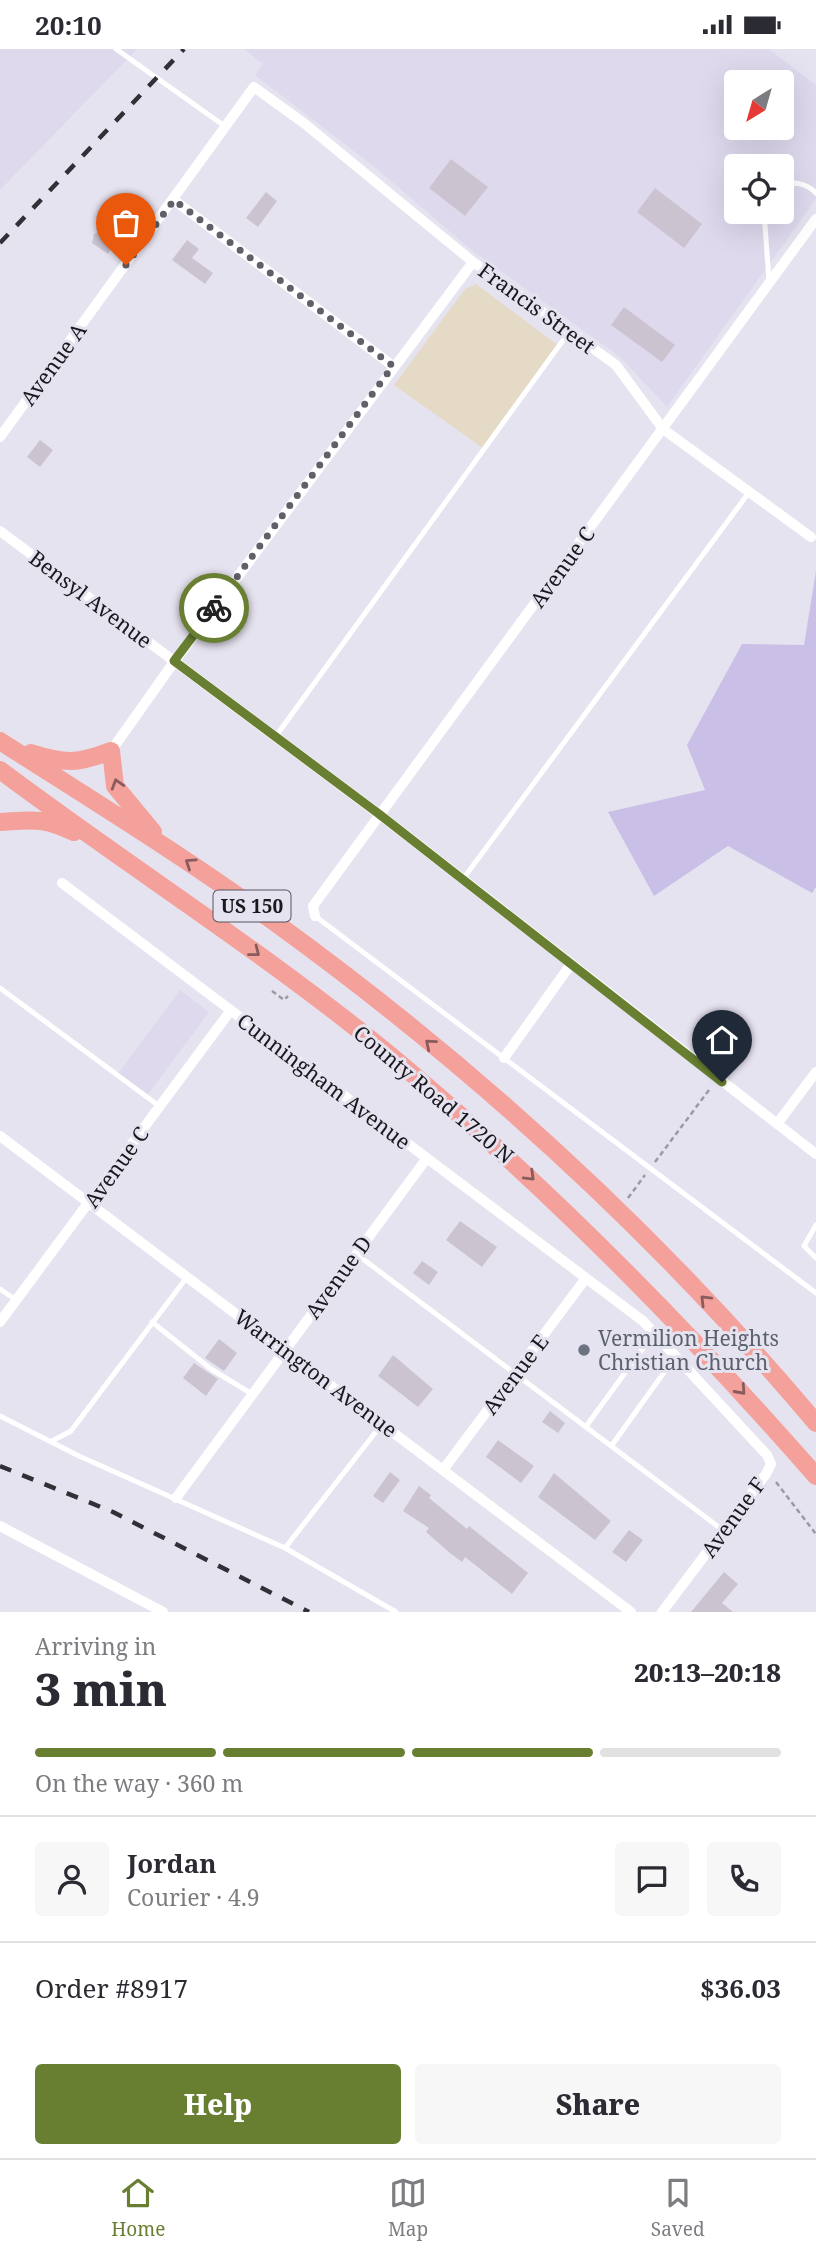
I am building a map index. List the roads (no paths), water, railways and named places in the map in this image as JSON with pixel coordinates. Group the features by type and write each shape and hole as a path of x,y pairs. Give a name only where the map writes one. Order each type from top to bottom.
{"main road":[{"path":"4,743 62,763 83,762 111,751 116,786 121,796 167,848"},
{"name":"US 150","path":"4,743 167,848"},
{"name":"County Road 1720 N","path":"0,770 227,930 389,1054 517,1163 627,1269 736,1385 816,1476"},
{"path":"0,822 26,818 48,820 125,857"},
{"name":"County Road 1720 N","path":"167,848 273,921 482,1088 570,1167 713,1308 816,1423"}],"street":[{"name":"Avenue A","path":"0,437 254,87"},
{"name":"Francis Street","path":"254,87 305,124 472,262 616,365 663,429 811,537"},
{"path":"174,200 393,366"},
{"name":"Avenue C","path":"315,916 313,906 379,814 816,219"},
{"path":"111,751 174,661 472,262"},
{"name":"Bensyl Avenue","path":"0,531 379,814 816,1154"},
{"name":"Cunningham Avenue","path":"62,883 586,1278"},
{"path":"504,1058 571,964"},
{"name":"Avenue C","path":"0,1322 230,1010"},
{"path":"777,1124 816,1072"},
{"name":"Warrington Avenue","path":"0,1136 631,1612"},
{"name":"Avenue D","path":"176,1498 427,1158"},
{"name":"Avenue F","path":"586,1278 654,1333 767,1455 771,1464 662,1612"},
{"name":"Avenue E","path":"443,1470 586,1278"},
{"path":"0,1526 163,1612"}],"lane":[{"path":"116,49 226,127"},
{"path":"794,183 804,184 816,193"},
{"path":"765,224 769,283"},
{"path":"276,736 569,332"},
{"path":"463,879 750,491"},
{"path":"315,916 816,1293"},
{"path":"0,988 159,1106"},
{"path":"816,1226 804,1246 816,1258"},
{"path":"355,1253 587,1425 724,1531"},
{"path":"52,1441 71,1431 187,1277"},
{"path":"0,1289 16,1300"},
{"path":"152,1322 198,1360 252,1394"},
{"path":"587,1425 654,1333"},
{"path":"612,1445 676,1356"},
{"path":"0,1416 285,1548 396,1612"},
{"path":"285,1548 382,1423"}],"railway":[{"path":"0,243 184,49"},
{"path":"0,1466 113,1512 309,1612"}],"place":[{"name":"Vermilion Heights Christian Church","path":"584,1350"}]}
